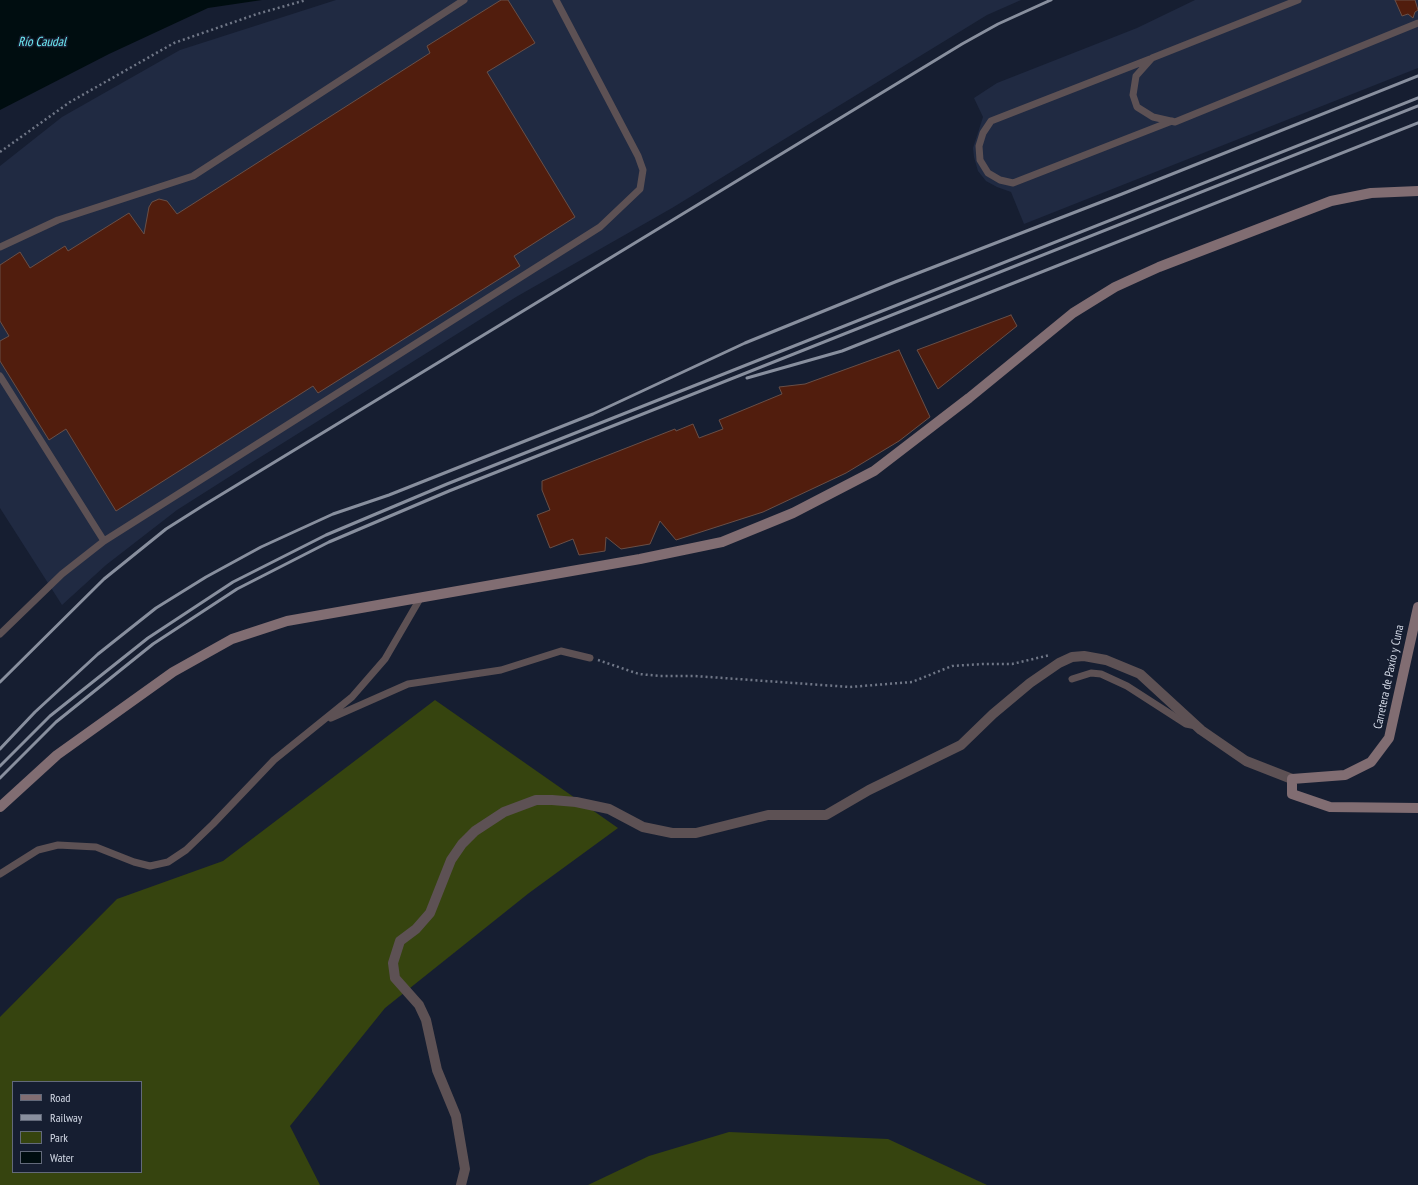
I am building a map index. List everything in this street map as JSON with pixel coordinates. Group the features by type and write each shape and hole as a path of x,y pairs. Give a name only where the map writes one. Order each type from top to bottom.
{"street":[{"path":"0,807 56,755 173,672 232,639 287,622 640,559 722,542 793,513 874,471 969,398 1073,313 1115,287 1159,268 1331,201 1372,193 1418,191"},
{"name":"Carretera de Paxío y Cuna","path":"1292,779 1345,775 1371,762 1389,738 1418,607"},
{"path":"461,1185 465,1169 456,1116 437,1070 426,1020 419,1005 396,978 393,963 400,941 416,929 430,913 451,860 462,844 475,831 504,812 536,800 576,802 609,809 643,827 672,833 696,833 768,815 826,816 870,790 961,745 993,714 1059,663 1072,657 1084,656 1106,660 1140,674 1196,726 1246,761 1292,779 1292,794 1330,807 1418,808"}],"lane":[{"path":"0,247 58,220 193,176 464,0"},
{"path":"0,634 62,574 104,541 600,227 640,189 643,170 638,156 556,0"},
{"path":"1172,121 1013,183 1000,180 988,173 980,160 979,146 983,133 991,121 1298,0"},
{"path":"1152,58 1136,76 1133,95 1137,107 1153,117 1175,122 1418,23"},
{"path":"0,376 104,541"},
{"path":"0,874 38,850 58,845 96,847 134,862 150,866 168,862 186,850 274,760 352,697 385,659 421,597"},
{"path":"322,722 408,684 501,670 561,651 590,658"},
{"path":"1072,680 1091,673 1102,674 1127,686 1186,724 1196,726"}],"path":[{"path":"0,152 70,102 174,43 257,14 306,0"},
{"path":"590,658 639,674 850,686 912,682 952,666 1012,664 1057,653"}],"shaded area":[{"path":"336,0 1021,0 987,15 672,208 516,297 251,463 177,510 106,565 62,605 0,508 0,166 62,117 180,50"},
{"path":"1195,0 1418,0 1418,68 1024,224 1011,192 986,181 978,171 973,148 983,117 974,98 997,83 1137,28"}],"green space":[{"path":"435,700 618,828 529,893 385,1008 290,1126 320,1185 0,1185 0,1017 117,899 223,861"},
{"path":"729,1132 888,1139 987,1185 588,1185 649,1156"}],"water":[{"name":"Río Caudal","path":"0,0 262,0 208,8 109,54 0,110"}],"building":[{"path":"501,0 508,0 535,43 487,72 575,217 514,256 520,266 318,393 313,386 116,511 66,429 49,440 0,361 0,341 9,336 0,321 0,265 20,252 30,268 65,246 68,251 129,213 144,234 149,207 152,202 159,199 167,201 177,214 430,53 427,46"},
{"path":"1395,0 1415,0 1418,10 1415,12 1413,18 1408,14 1402,16"},
{"path":"1011,315 1017,326 938,389 917,350"},
{"path":"899,350 930,417 899,441 846,473 763,512 676,540 660,521 650,544 621,549 606,537 605,551 579,555 573,539 550,548 537,515 550,510 542,490 542,481 675,429 676,431 693,424 699,438 723,429 719,420 782,394 779,387 805,384"}],"railway":[{"path":"0,682 104,579 166,529 962,44 998,24 1051,0"},
{"path":"0,749 35,712 98,654 156,608 206,577 261,547 333,514 389,495 593,414 745,343 895,282 1122,194 1418,76"},
{"path":"0,766 50,716 148,638 233,582 326,535 447,484 1418,98"},
{"path":"0,778 56,722 153,644 237,589 329,542 449,491 1418,106"},
{"path":"747,378 842,351 1418,123"}]}
